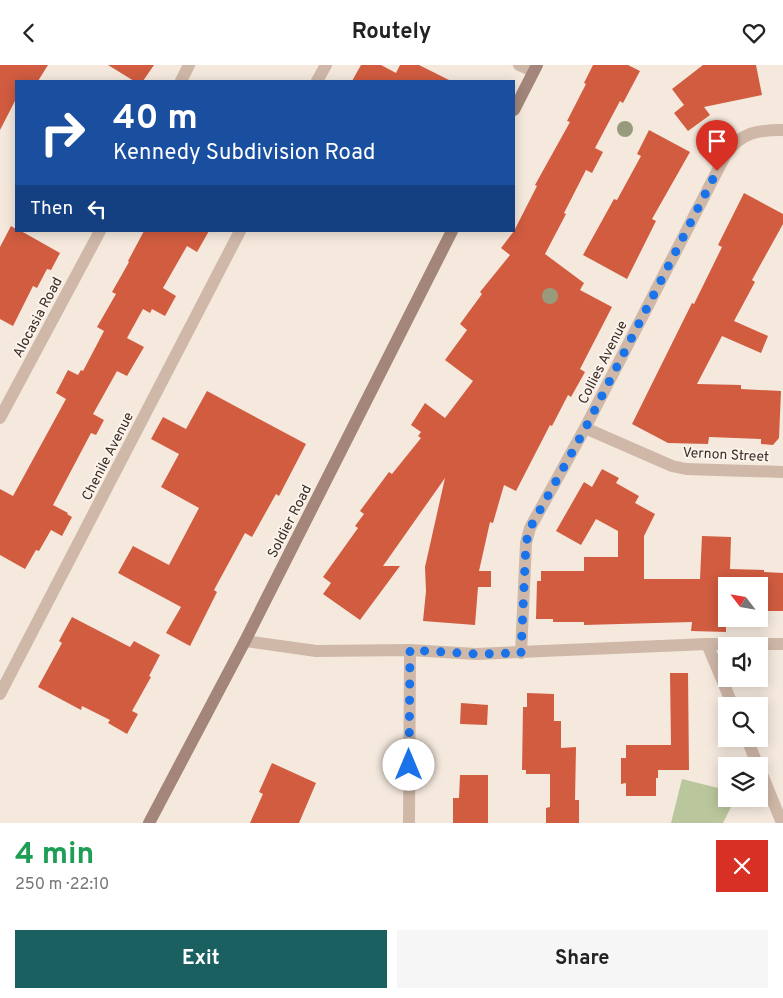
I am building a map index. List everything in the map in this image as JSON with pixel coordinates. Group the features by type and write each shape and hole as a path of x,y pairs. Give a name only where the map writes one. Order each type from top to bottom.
{"main road":[{"path":"515,108 535,68"},
{"name":"Soldier Road","path":"148,823 245,641 451,232"}],"street":[{"path":"182,80 190,65"},
{"path":"318,80 326,65"},
{"path":"519,65 535,68"},
{"name":"Collies Avenue","path":"521,653 527,535 533,521 585,429 726,154 736,141 748,134 783,130"},
{"name":"Alocasia Road","path":"0,418 99,232"},
{"name":"Chenile Avenue","path":"0,694 239,232"},
{"name":"Vernon Street","path":"585,429 679,467 783,472"},
{"path":"245,641 316,651 410,650 476,654 783,644"},
{"path":"707,645 729,697"},
{"path":"409,823 410,650"},
{"path":"768,789 782,823"}],"green space":[{"path":"682,779 718,788 718,807 731,807 723,823 671,823"}],"building":[{"path":"0,65 48,65 39,80 15,80 15,101 0,130"},
{"path":"108,65 154,65 144,80 132,80"},
{"path":"361,65 381,65 396,73 400,65 419,65 449,80 353,80"},
{"path":"593,65 628,65 640,71 623,103 620,101 595,148 603,152 592,173 586,170 545,254 584,283 580,290 612,307 580,369 585,372 571,397 568,395 552,426 550,425 516,491 504,485 493,523 490,522 479,571 491,571 491,587 478,587 475,625 423,621 426,591 425,567 445,478 383,566 400,566 360,620 323,594 331,583 323,577 358,528 355,526 364,514 360,511 389,472 392,474 421,438 418,436 421,432 411,425 425,403 445,418 473,381 445,360 467,330 460,324 482,294 480,292 510,255 501,248 515,232 537,186 535,185 570,122 567,121 586,84 584,83"},
{"path":"703,65 756,65 762,95 704,107 710,115 688,131 674,113 684,105 672,89"},
{"path":"649,130 690,152 652,219 656,221 627,279 583,255 614,199 617,200 641,156 637,154"},
{"path":"744,193 783,214 783,224 752,280 755,282 734,321 768,336 761,353 722,336 697,384 741,385 741,389 781,391 779,438 773,445 761,444 761,439 709,437 708,444 668,443 632,424 722,247 718,245"},
{"path":"11,226 15,228 15,232 23,232 60,253 51,270 47,269 37,288 33,286 13,326 0,319 0,247"},
{"path":"143,232 208,232 197,252 187,246 163,288 176,296 165,316 152,309 150,313 143,309 127,338 144,347 127,376 117,371 93,414 104,420 96,435 91,433 53,505 72,517 62,536 51,530 39,551 36,550 25,569 0,555 0,489 13,496 66,399 56,393 68,370 78,375 81,370 83,371 104,331 97,327 116,294 112,292"},
{"path":"207,391 306,444 279,496 276,494 252,537 245,533 214,590 217,592 190,646 166,633 181,607 118,573 133,546 169,565 199,508 161,487 179,454 151,439 163,417 186,429"},
{"path":"602,469 619,478 616,483 639,496 635,503 655,514 644,536 644,579 700,579 702,536 731,537 730,569 764,570 764,572 783,573 783,611 768,611 768,577 718,577 718,627 726,627 726,632 691,631 692,622 584,625 584,622 553,622 553,619 536,619 537,581 541,581 541,571 584,571 584,557 618,557 618,531 596,519 581,545 556,531 584,482 592,487"},
{"path":"72,617 130,647 134,641 160,655 149,676 151,677 132,711 138,714 127,734 108,723 110,720 82,706 81,710 38,687 62,643 59,641"},
{"path":"670,673 688,673 689,770 658,770 656,796 626,796 626,783 621,784 621,758 626,758 626,745 671,745"},
{"path":"527,693 554,694 554,721 561,721 561,748 576,747 575,800 579,800 579,823 546,823 546,808 550,807 550,774 526,774 526,770 522,770 523,707 527,707"},
{"path":"461,703 488,705 487,725 460,724"},
{"path":"272,763 316,783 299,823 250,823 263,794 259,792"},
{"path":"460,775 488,775 488,823 453,823 453,798 459,798"}],"route":[{"path":"409,765 410,650 476,654 521,653 527,535 585,429 717,171"}]}
